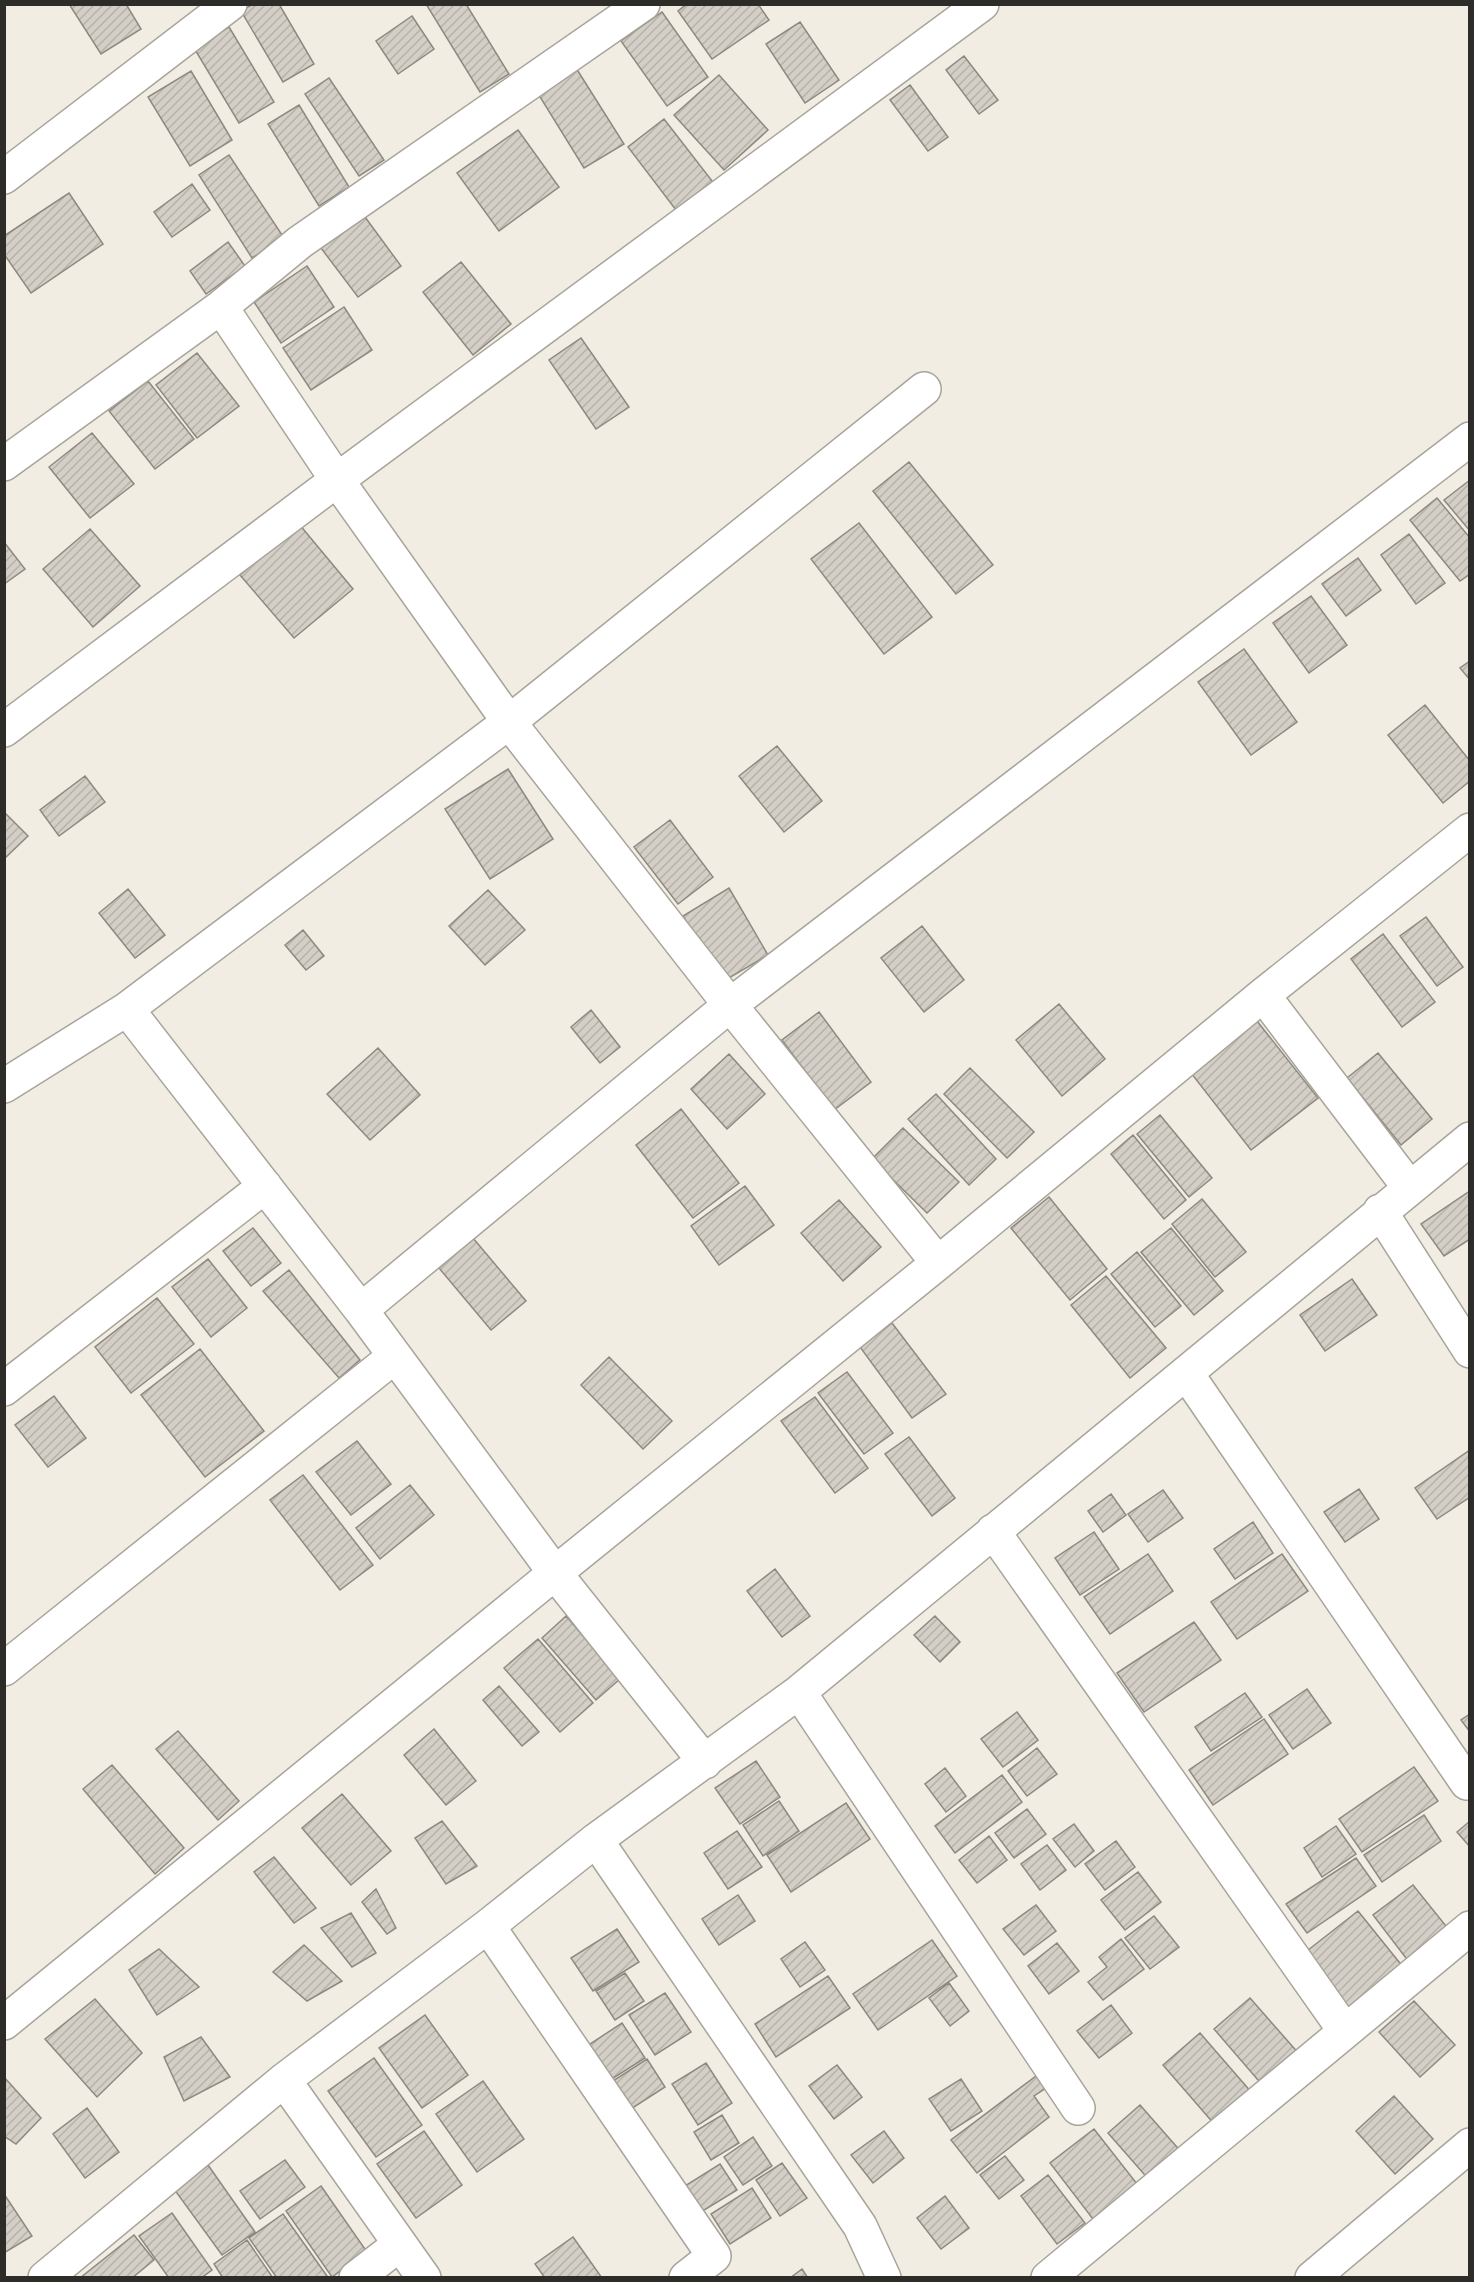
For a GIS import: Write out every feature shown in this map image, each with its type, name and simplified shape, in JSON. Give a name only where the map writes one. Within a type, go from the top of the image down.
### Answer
[{"type":"street","points":[[4,177],[230,4]]},
{"type":"street","points":[[4,464],[221,307],[300,242],[643,4]]},
{"type":"street","points":[[4,730],[337,480],[982,4]]},
{"type":"street","points":[[221,307],[337,480],[509,722],[730,1005],[938,1263]]},
{"type":"street","points":[[4,1086],[127,1009],[509,722],[924,389]]},
{"type":"street","points":[[361,1310],[730,1005],[1470,439]]},
{"type":"street","points":[[4,2023],[938,1263],[1263,995],[1470,830]]},
{"type":"street","points":[[1263,995],[1409,1187]]},
{"type":"street","points":[[127,1009],[361,1310],[555,1573],[705,1762]]},
{"type":"street","points":[[45,2277],[284,2080],[488,1926],[596,1840],[799,1692],[1470,1139]]},
{"type":"street","points":[[4,1389],[265,1186]]},
{"type":"street","points":[[1380,1211],[1470,1351]]},
{"type":"street","points":[[4,1670],[395,1356]]},
{"type":"street","points":[[1186,1374],[1467,1783]]},
{"type":"street","points":[[993,1531],[1345,2031]]},
{"type":"street","points":[[799,1692],[1078,2108]]},
{"type":"street","points":[[596,1840],[860,2226],[884,2277]]},
{"type":"street","points":[[488,1926],[714,2256],[686,2277]]},
{"type":"street","points":[[1048,2277],[1470,1928]]},
{"type":"street","points":[[284,2080],[424,2277]]},
{"type":"street","points":[[1312,2277],[1470,2145]]},
{"type":"street","points":[[356,2277],[400,2244]]},
{"type":"building","points":[[69,4],[126,4],[141,29],[101,54]]},
{"type":"building","points":[[253,4],[279,4],[314,64],[283,82],[241,11]]},
{"type":"building","points":[[426,4],[466,4],[509,74],[480,92]]},
{"type":"building","points":[[687,4],[758,4],[769,20],[712,59],[678,11]]},
{"type":"building","points":[[662,12],[708,77],[667,106],[621,41]]},
{"type":"building","points":[[412,16],[434,49],[398,74],[376,41]]},
{"type":"building","points":[[800,22],[839,80],[805,103],[766,44]]},
{"type":"building","points":[[229,27],[274,102],[239,123],[194,48]]},
{"type":"building","points":[[964,56],[998,100],[979,114],[946,70]]},
{"type":"building","points":[[576,68],[624,144],[584,168],[537,92]]},
{"type":"building","points":[[191,71],[232,140],[190,166],[148,97]]},
{"type":"building","points":[[719,75],[768,130],[724,170],[674,115]]},
{"type":"building","points":[[329,78],[384,160],[359,176],[305,94]]},
{"type":"building","points":[[910,85],[948,137],[928,151],[890,100]]},
{"type":"building","points":[[299,105],[349,187],[319,206],[268,124]]},
{"type":"building","points":[[664,119],[716,186],[679,214],[628,147]]},
{"type":"building","points":[[518,130],[559,187],[499,231],[457,173]]},
{"type":"building","points":[[229,155],[284,238],[252,258],[199,175]]},
{"type":"building","points":[[192,184],[210,210],[172,237],[154,212]]},
{"type":"building","points":[[69,193],[103,244],[31,293],[4,254],[4,236]]},
{"type":"building","points":[[365,217],[401,266],[358,297],[321,248]]},
{"type":"building","points":[[228,242],[245,266],[206,294],[190,271]]},
{"type":"building","points":[[461,262],[511,324],[473,355],[423,292]]},
{"type":"building","points":[[307,266],[334,307],[281,343],[254,302]]},
{"type":"building","points":[[344,307],[372,350],[311,390],[283,348]]},
{"type":"building","points":[[581,338],[629,407],[596,429],[549,360]]},
{"type":"building","points":[[197,353],[239,406],[197,438],[156,385]]},
{"type":"building","points":[[148,381],[194,439],[155,469],[109,411]]},
{"type":"building","points":[[92,433],[134,484],[90,518],[49,467]]},
{"type":"building","points":[[909,462],[993,565],[956,594],[873,491]]},
{"type":"building","points":[[1470,480],[1470,531],[1444,500]]},
{"type":"building","points":[[1437,498],[1470,538],[1470,574],[1460,581],[1410,520]]},
{"type":"building","points":[[859,523],[932,617],[884,654],[811,559]]},
{"type":"building","points":[[299,524],[353,589],[294,638],[240,575]]},
{"type":"building","points":[[90,529],[140,586],[93,627],[43,569]]},
{"type":"building","points":[[1409,534],[1445,583],[1416,604],[1381,555]]},
{"type":"building","points":[[4,542],[25,569],[4,584]]},
{"type":"building","points":[[1358,558],[1381,590],[1346,616],[1322,584]]},
{"type":"building","points":[[1311,596],[1347,645],[1309,673],[1273,623]]},
{"type":"building","points":[[1244,649],[1297,722],[1251,755],[1198,682]]},
{"type":"building","points":[[1470,661],[1470,680],[1460,668]]},
{"type":"building","points":[[1425,705],[1470,761],[1470,781],[1443,803],[1388,735]]},
{"type":"building","points":[[777,746],[822,801],[784,832],[739,776]]},
{"type":"building","points":[[508,769],[553,839],[490,879],[445,809]]},
{"type":"building","points":[[85,776],[105,802],[59,836],[40,810]]},
{"type":"building","points":[[4,812],[28,836],[6,857],[4,856]]},
{"type":"building","points":[[670,820],[713,877],[678,904],[634,847]]},
{"type":"building","points":[[729,888],[768,955],[722,982],[683,916]]},
{"type":"building","points":[[128,889],[165,935],[135,958],[99,913]]},
{"type":"building","points":[[488,890],[525,930],[485,965],[449,926]]},
{"type":"building","points":[[1426,917],[1463,967],[1437,986],[1400,936]]},
{"type":"building","points":[[922,926],[964,980],[924,1012],[881,958]]},
{"type":"building","points":[[303,930],[324,956],[306,970],[285,945]]},
{"type":"building","points":[[1383,934],[1435,1002],[1402,1027],[1351,959]]},
{"type":"building","points":[[1059,1004],[1105,1059],[1062,1096],[1016,1040]]},
{"type":"building","points":[[591,1010],[620,1047],[600,1063],[571,1027]]},
{"type":"building","points":[[819,1012],[871,1082],[834,1110],[782,1040]]},
{"type":"building","points":[[1257,1021],[1318,1098],[1251,1150],[1191,1073]]},
{"type":"building","points":[[378,1048],[420,1095],[370,1140],[327,1094]]},
{"type":"building","points":[[1378,1053],[1432,1119],[1401,1145],[1347,1078]]},
{"type":"building","points":[[729,1054],[765,1094],[727,1129],[691,1089]]},
{"type":"building","points":[[970,1068],[1034,1132],[1007,1158],[944,1094]]},
{"type":"building","points":[[936,1094],[996,1159],[969,1185],[908,1119]]},
{"type":"building","points":[[681,1109],[739,1183],[693,1218],[636,1145]]},
{"type":"building","points":[[1160,1115],[1212,1178],[1189,1197],[1137,1134]]},
{"type":"building","points":[[903,1128],[959,1182],[927,1213],[872,1159]]},
{"type":"building","points":[[1133,1135],[1186,1200],[1164,1219],[1111,1154]]},
{"type":"building","points":[[745,1186],[774,1225],[719,1265],[691,1226]]},
{"type":"building","points":[[1470,1191],[1470,1239],[1444,1256],[1421,1224]]},
{"type":"building","points":[[1049,1197],[1107,1269],[1070,1300],[1011,1228]]},
{"type":"building","points":[[1202,1199],[1246,1252],[1215,1277],[1172,1224]]},
{"type":"building","points":[[839,1200],[881,1247],[843,1281],[801,1233]]},
{"type":"building","points":[[253,1228],[281,1263],[251,1286],[223,1251]]},
{"type":"building","points":[[1171,1228],[1223,1291],[1194,1315],[1141,1252]]},
{"type":"building","points":[[473,1238],[526,1301],[491,1330],[439,1268]]},
{"type":"building","points":[[1137,1252],[1181,1306],[1155,1327],[1111,1274]]},
{"type":"building","points":[[208,1259],[247,1308],[211,1337],[172,1287]]},
{"type":"building","points":[[289,1270],[360,1360],[339,1378],[263,1291]]},
{"type":"building","points":[[1106,1276],[1166,1348],[1130,1378],[1071,1305]]},
{"type":"building","points":[[1352,1279],[1377,1315],[1325,1351],[1300,1315]]},
{"type":"building","points":[[157,1298],[194,1344],[131,1393],[95,1347]]},
{"type":"building","points":[[892,1323],[946,1394],[912,1418],[860,1347]]},
{"type":"building","points":[[200,1349],[264,1431],[205,1477],[141,1395]]},
{"type":"building","points":[[609,1357],[672,1421],[643,1449],[581,1385]]},
{"type":"building","points":[[847,1372],[893,1433],[864,1454],[818,1393]]},
{"type":"building","points":[[54,1396],[86,1438],[48,1467],[15,1425]]},
{"type":"building","points":[[815,1397],[868,1468],[835,1493],[781,1421]]},
{"type":"building","points":[[909,1437],[955,1498],[932,1516],[885,1454]]},
{"type":"building","points":[[357,1441],[391,1484],[351,1515],[316,1472]]},
{"type":"building","points":[[1470,1450],[1470,1497],[1437,1519],[1415,1488]]},
{"type":"building","points":[[303,1475],[373,1565],[340,1590],[270,1500]]},
{"type":"building","points":[[410,1485],[434,1515],[380,1559],[356,1528]]},
{"type":"building","points":[[1359,1489],[1379,1519],[1345,1542],[1324,1512]]},
{"type":"building","points":[[1163,1490],[1183,1518],[1148,1542],[1128,1514]]},
{"type":"building","points":[[1111,1494],[1126,1515],[1103,1532],[1088,1511]]},
{"type":"building","points":[[1253,1522],[1273,1553],[1235,1579],[1214,1549]]},
{"type":"building","points":[[1094,1532],[1119,1569],[1080,1595],[1055,1558]]},
{"type":"building","points":[[1148,1554],[1173,1591],[1110,1634],[1084,1597]]},
{"type":"building","points":[[1282,1554],[1308,1591],[1237,1639],[1211,1602]]},
{"type":"building","points":[[775,1569],[810,1616],[782,1637],[747,1591]]},
{"type":"building","points":[[566,1616],[620,1679],[596,1700],[542,1638]]},
{"type":"building","points":[[935,1616],[960,1642],[940,1662],[914,1635]]},
{"type":"building","points":[[1194,1622],[1221,1660],[1144,1712],[1117,1673]]},
{"type":"building","points":[[538,1639],[593,1703],[560,1732],[504,1668]]},
{"type":"building","points":[[499,1686],[539,1732],[522,1746],[483,1700]]},
{"type":"building","points":[[1307,1689],[1331,1723],[1293,1749],[1269,1715]]},
{"type":"building","points":[[1245,1693],[1262,1717],[1211,1751],[1195,1727]]},
{"type":"building","points":[[1017,1712],[1038,1740],[1003,1767],[981,1739]]},
{"type":"building","points":[[1470,1714],[1470,1732],[1461,1720]]},
{"type":"building","points":[[1264,1719],[1288,1754],[1213,1805],[1189,1770]]},
{"type":"building","points":[[434,1729],[476,1781],[446,1805],[404,1755]]},
{"type":"building","points":[[178,1731],[239,1801],[218,1820],[156,1749]]},
{"type":"building","points":[[1037,1748],[1057,1774],[1027,1796],[1008,1771]]},
{"type":"building","points":[[756,1761],[780,1797],[740,1824],[715,1788]]},
{"type":"building","points":[[112,1765],[184,1848],[155,1874],[83,1789]]},
{"type":"building","points":[[1414,1767],[1438,1801],[1362,1852],[1339,1819]]},
{"type":"building","points":[[945,1768],[966,1796],[946,1812],[925,1784]]},
{"type":"building","points":[[1002,1775],[1022,1802],[955,1853],[935,1826]]},
{"type":"building","points":[[342,1794],[391,1851],[351,1885],[302,1828]]},
{"type":"building","points":[[779,1801],[799,1831],[763,1856],[743,1825]]},
{"type":"building","points":[[846,1803],[870,1839],[791,1892],[767,1855]]},
{"type":"building","points":[[1027,1809],[1046,1834],[1014,1858],[995,1833]]},
{"type":"building","points":[[1424,1815],[1441,1841],[1382,1882],[1364,1855]]},
{"type":"building","points":[[442,1821],[477,1866],[446,1884],[415,1838]]},
{"type":"building","points":[[1470,1821],[1470,1847],[1457,1832]]},
{"type":"building","points":[[1074,1824],[1094,1851],[1075,1867],[1053,1839]]},
{"type":"building","points":[[1336,1826],[1356,1854],[1322,1877],[1304,1848]]},
{"type":"building","points":[[737,1831],[762,1867],[728,1889],[704,1853]]},
{"type":"building","points":[[989,1836],[1007,1860],[977,1883],[959,1860]]},
{"type":"building","points":[[1116,1841],[1135,1867],[1105,1890],[1085,1864]]},
{"type":"building","points":[[1047,1845],[1066,1870],[1040,1890],[1021,1864]]},
{"type":"building","points":[[274,1857],[316,1908],[294,1923],[254,1872]]},
{"type":"building","points":[[1356,1858],[1376,1886],[1307,1933],[1286,1904]]},
{"type":"building","points":[[1138,1872],[1161,1902],[1125,1930],[1101,1900]]},
{"type":"building","points":[[1413,1885],[1450,1931],[1409,1962],[1373,1915]]},
{"type":"building","points":[[376,1889],[396,1928],[387,1934],[362,1902]]},
{"type":"building","points":[[738,1895],[755,1921],[719,1945],[702,1919]]},
{"type":"building","points":[[1036,1905],[1056,1931],[1024,1955],[1003,1929]]},
{"type":"building","points":[[1358,1911],[1403,1967],[1349,2011],[1303,1954]]},
{"type":"building","points":[[351,1913],[376,1953],[352,1967],[321,1928]]},
{"type":"building","points":[[1154,1916],[1179,1947],[1150,1969],[1125,1938]]},
{"type":"building","points":[[617,1929],[639,1962],[593,1991],[571,1958]]},
{"type":"building","points":[[1121,1939],[1144,1969],[1103,2000],[1088,1982],[1107,1967],[1099,1957]]},
{"type":"building","points":[[932,1940],[957,1976],[878,2030],[853,1994]]},
{"type":"building","points":[[805,1942],[825,1970],[800,1987],[781,1959]]},
{"type":"building","points":[[1057,1943],[1079,1971],[1049,1994],[1028,1966]]},
{"type":"building","points":[[304,1945],[342,1981],[307,2001],[273,1972]]},
{"type":"building","points":[[159,1949],[199,1987],[157,2015],[129,1970]]},
{"type":"building","points":[[625,1973],[644,2001],[615,2020],[596,1991]]},
{"type":"building","points":[[828,1976],[850,2008],[776,2057],[755,2024]]},
{"type":"building","points":[[949,1983],[969,2011],[950,2026],[929,1998]]},
{"type":"building","points":[[665,1993],[691,2032],[655,2055],[629,2015]]},
{"type":"building","points":[[1250,1998],[1300,2055],[1264,2087],[1214,2029]]},
{"type":"building","points":[[95,1999],[142,2053],[97,2097],[45,2039]]},
{"type":"building","points":[[1414,2001],[1455,2045],[1420,2077],[1379,2032]]},
{"type":"building","points":[[1111,2005],[1132,2033],[1099,2058],[1077,2031]]},
{"type":"building","points":[[425,2015],[468,2075],[422,2108],[379,2048]]},
{"type":"building","points":[[622,2023],[645,2058],[607,2082],[584,2048]]},
{"type":"building","points":[[1200,2033],[1252,2093],[1215,2125],[1163,2065]]},
{"type":"building","points":[[201,2037],[230,2077],[184,2101],[164,2057]]},
{"type":"building","points":[[374,2058],[422,2125],[376,2157],[328,2091]]},
{"type":"building","points":[[647,2059],[665,2087],[620,2116],[602,2088]]},
{"type":"building","points":[[706,2063],[732,2103],[698,2125],[672,2084]]},
{"type":"building","points":[[837,2065],[862,2097],[834,2119],[809,2086]]},
{"type":"building","points":[[1036,2076],[1046,2088],[1034,2096],[1049,2117],[977,2173],[951,2140]]},
{"type":"building","points":[[4,2077],[41,2118],[16,2144],[4,2136]]},
{"type":"building","points":[[961,2079],[982,2111],[951,2131],[929,2099]]},
{"type":"building","points":[[483,2081],[524,2139],[477,2172],[436,2114]]},
{"type":"building","points":[[1394,2096],[1433,2139],[1395,2174],[1356,2131]]},
{"type":"building","points":[[1140,2105],[1183,2154],[1151,2182],[1108,2133]]},
{"type":"building","points":[[87,2108],[119,2152],[85,2178],[53,2134]]},
{"type":"building","points":[[722,2115],[739,2143],[711,2160],[694,2132]]},
{"type":"building","points":[[1094,2129],[1141,2189],[1096,2223],[1050,2163]]},
{"type":"building","points":[[424,2131],[462,2185],[416,2218],[377,2164]]},
{"type":"building","points":[[884,2131],[904,2158],[873,2183],[851,2155]]},
{"type":"building","points":[[753,2137],[772,2166],[743,2185],[724,2157]]},
{"type":"building","points":[[1005,2156],[1024,2180],[999,2199],[980,2175]]},
{"type":"building","points":[[285,2160],[305,2187],[260,2219],[240,2191]]},
{"type":"building","points":[[782,2163],[807,2198],[780,2216],[756,2180]]},
{"type":"building","points":[[720,2164],[737,2190],[701,2212],[685,2186]]},
{"type":"building","points":[[208,2165],[255,2232],[222,2255],[174,2189]]},
{"type":"building","points":[[1048,2175],[1085,2223],[1057,2244],[1021,2196]]},
{"type":"building","points":[[321,2186],[367,2252],[332,2277],[286,2211]]},
{"type":"building","points":[[752,2188],[771,2218],[730,2244],[711,2214]]},
{"type":"building","points":[[4,2194],[32,2236],[4,2253]]},
{"type":"building","points":[[945,2196],[969,2228],[941,2249],[917,2218]]},
{"type":"building","points":[[172,2213],[212,2270],[201,2278],[169,2278],[139,2236]]},
{"type":"building","points":[[283,2214],[327,2276],[325,2278],[277,2278],[249,2238]]},
{"type":"building","points":[[134,2235],[154,2260],[132,2278],[80,2278]]},
{"type":"building","points":[[573,2237],[602,2278],[545,2278],[535,2264]]},
{"type":"building","points":[[247,2240],[273,2278],[223,2278],[214,2264]]},
{"type":"building","points":[[802,2269],[808,2278],[790,2278]]}]
